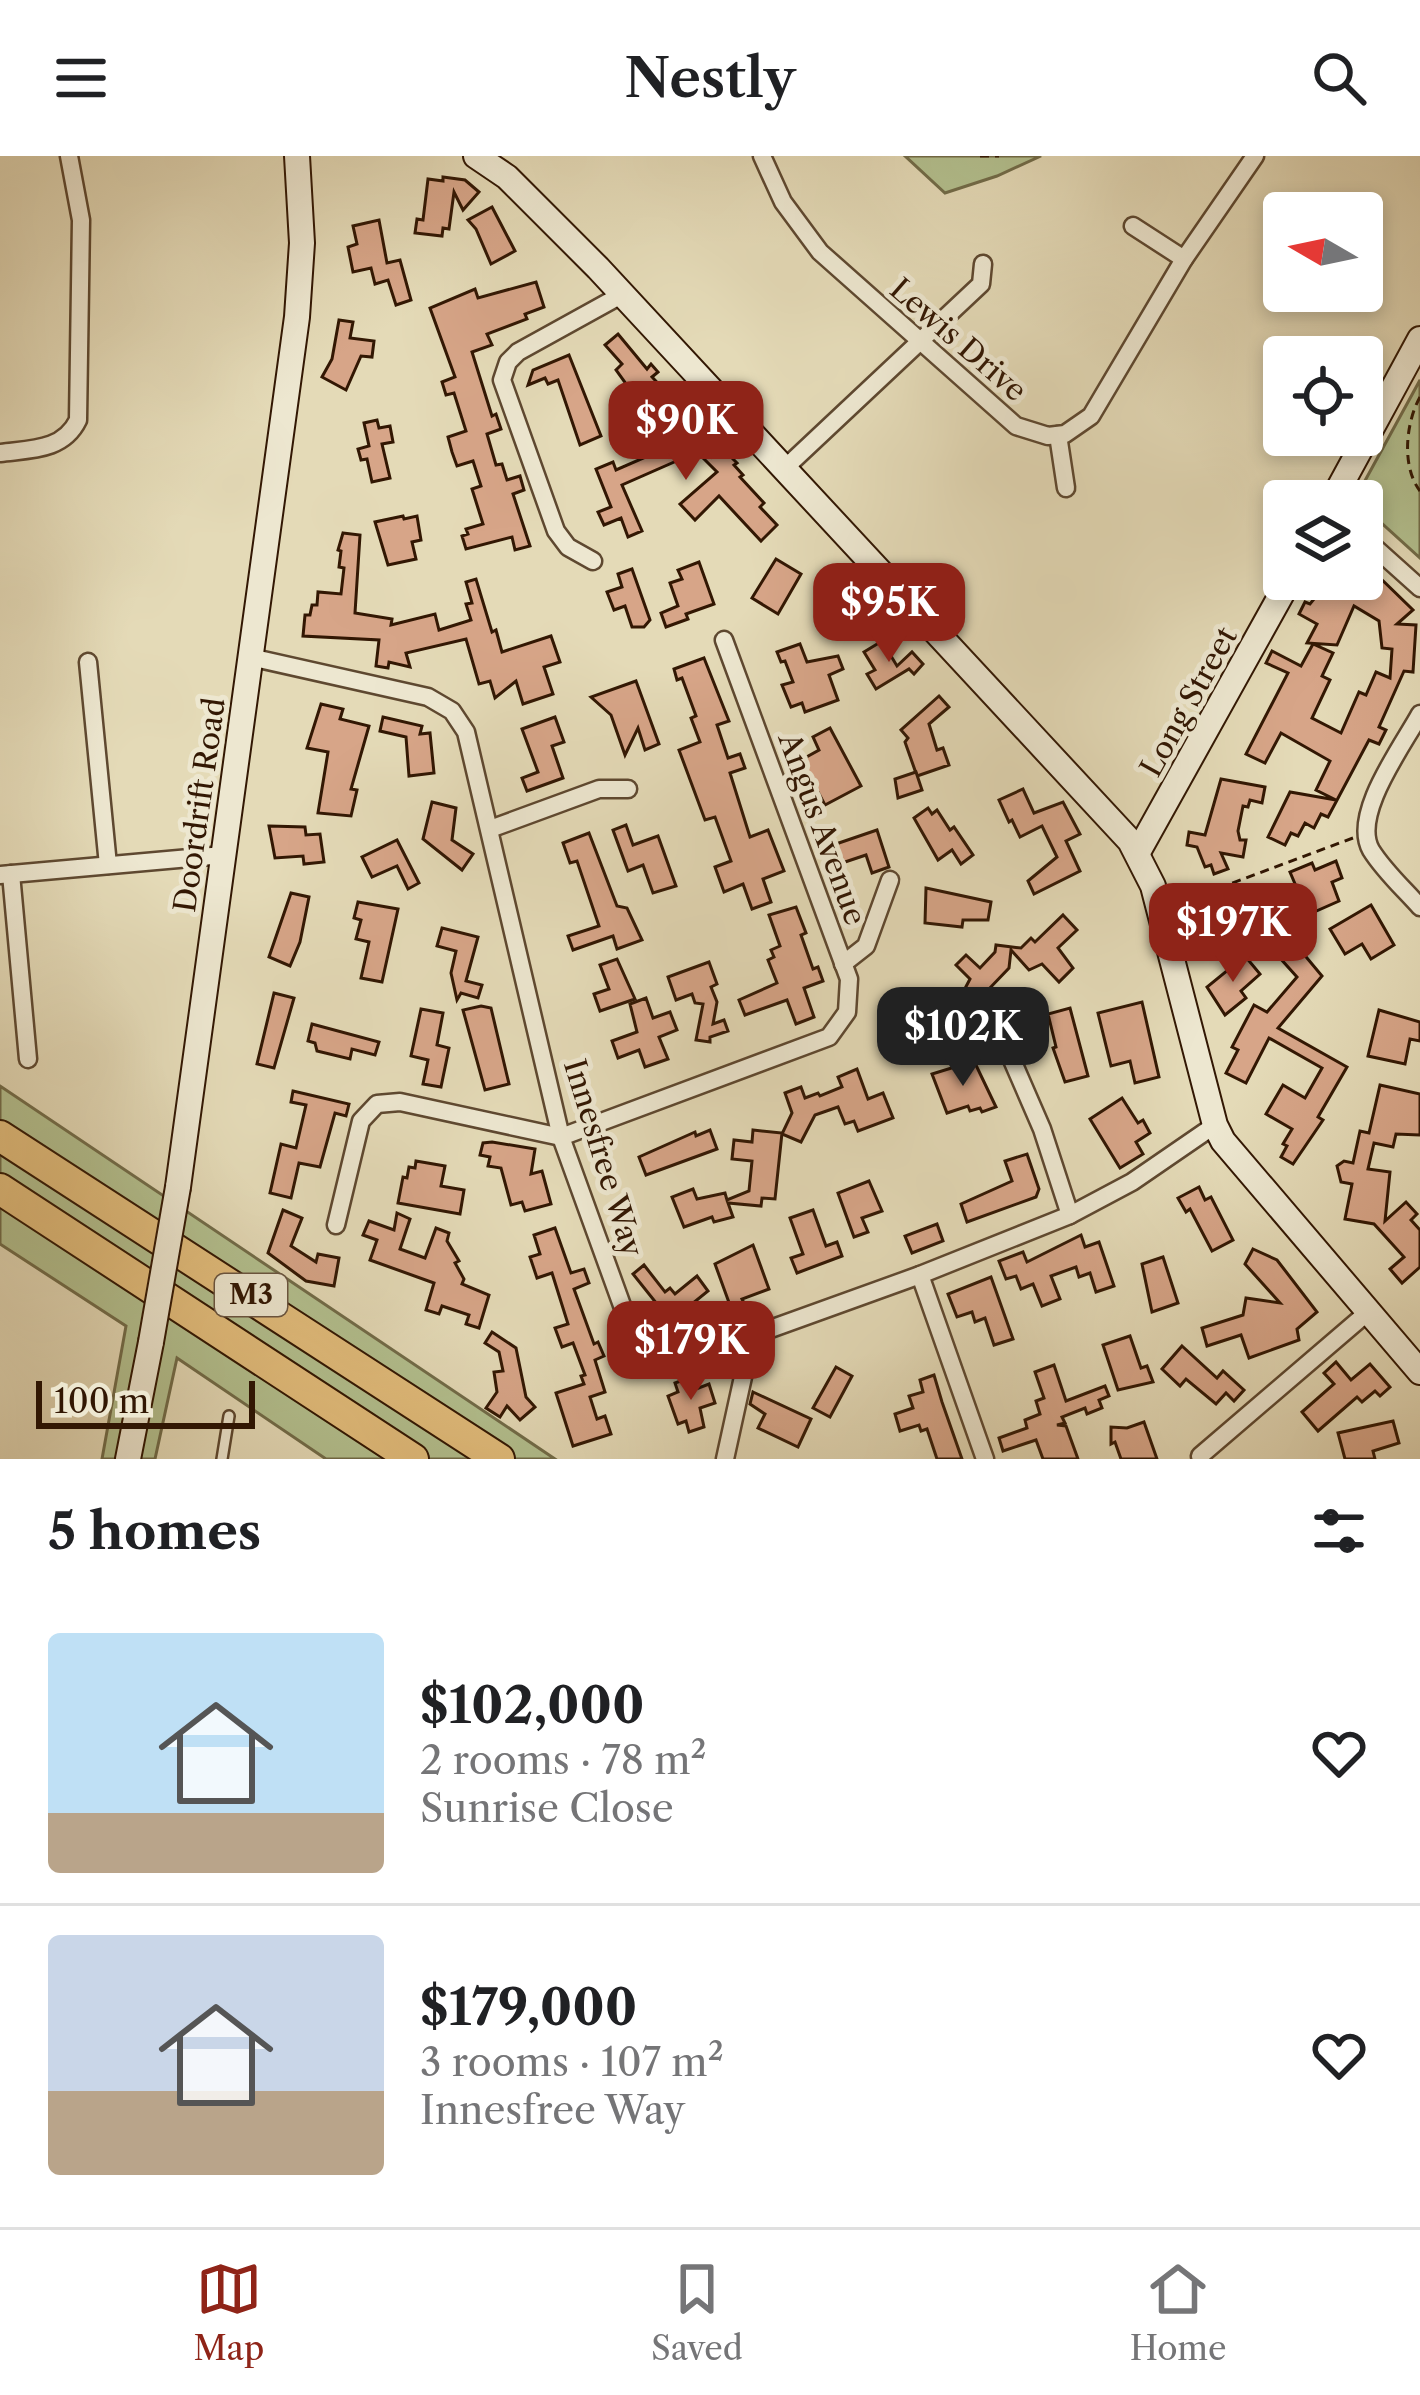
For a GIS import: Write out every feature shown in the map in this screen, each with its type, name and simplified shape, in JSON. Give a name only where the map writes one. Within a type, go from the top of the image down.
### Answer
[{"type":"highway","name":"M3","points":[[0,1136],[499,1459]]},
{"type":"highway","name":"M3","points":[[0,1189],[413,1459]]},
{"type":"street","points":[[0,453],[57,444],[78,420],[81,220],[69,156]]},
{"type":"street","points":[[476,156],[507,177],[623,294],[1138,852],[1160,911],[1223,1141],[1420,1372]]},
{"type":"street","name":"Lewis Drive","points":[[762,156],[783,202],[820,252],[1016,426],[1058,435]]},
{"type":"street","points":[[1066,488],[1058,435],[1091,416],[1184,259],[1255,156]]},
{"type":"street","name":"Doordrift Road","points":[[128,1459],[178,1187],[297,317],[303,158]]},
{"type":"street","points":[[1133,226],[1184,259]]},
{"type":"street","points":[[784,469],[982,284],[983,264]]},
{"type":"street","points":[[593,561],[568,547],[556,531],[502,380],[518,352],[623,294]]},
{"type":"street","points":[[1343,480],[1420,339]]},
{"type":"street","points":[[1383,555],[1420,588]]},
{"type":"street","name":"Long Street","points":[[1138,852],[1278,600]]},
{"type":"street","name":"Angus Avenue","points":[[562,1137],[830,1037],[847,1012],[850,996],[843,964],[724,640]]},
{"type":"street","name":"Innesfree Way","points":[[250,657],[413,693],[442,703],[460,720],[562,1137],[636,1344],[653,1361],[673,1364],[1070,1215],[1132,1182],[1215,1125]]},
{"type":"street","points":[[88,662],[108,866]]},
{"type":"street","points":[[1420,714],[1370,806],[1366,834],[1375,855],[1420,907]]},
{"type":"street","points":[[490,829],[599,789],[628,789]]},
{"type":"street","points":[[28,1059],[5,875],[224,855]]},
{"type":"street","points":[[843,964],[866,946],[890,880]]},
{"type":"street","points":[[1006,1046],[1042,1129],[1070,1215]]},
{"type":"street","points":[[336,1225],[361,1120],[377,1104],[400,1102],[562,1137]]},
{"type":"street","points":[[920,1275],[985,1459]]},
{"type":"street","points":[[1200,1456],[1368,1312]]},
{"type":"street","points":[[725,1459],[752,1336]]},
{"type":"lane","points":[[222,1459],[229,1416]]},
{"type":"path","points":[[980,156],[999,156]]},
{"type":"path","points":[[1420,397],[1407,420],[1412,481],[1420,491]]},
{"type":"path","points":[[1160,911],[1366,834]]},
{"type":"green space","points":[[905,156],[1041,156],[945,193]]},
{"type":"green space","points":[[1420,380],[1420,558],[1383,524],[1383,480],[1365,480],[1378,456],[1383,456],[1383,448]]},
{"type":"green space","points":[[0,1086],[555,1459],[326,1459],[177,1358],[155,1459],[102,1459],[126,1326],[0,1244]]},
{"type":"building","points":[[443,177],[465,180],[479,192],[463,210],[454,192],[449,229],[443,228],[442,236],[415,233],[417,219],[423,220],[428,179],[443,181]]},
{"type":"building","points":[[492,207],[515,251],[491,264],[468,220]]},
{"type":"building","points":[[379,220],[387,263],[400,260],[411,300],[396,305],[388,280],[375,284],[371,268],[353,272],[348,247],[357,244],[353,226]]},
{"type":"building","points":[[536,282],[544,307],[487,334],[492,345],[472,352],[492,416],[496,414],[501,429],[487,434],[496,465],[502,464],[507,480],[520,476],[524,490],[513,494],[530,546],[515,550],[512,537],[466,549],[462,536],[468,534],[466,529],[483,524],[472,489],[481,486],[473,461],[457,466],[452,452],[448,437],[466,431],[454,393],[446,395],[442,382],[455,377],[430,308],[475,289],[478,298]]},
{"type":"building","points":[[339,320],[353,322],[350,338],[374,341],[372,357],[361,356],[346,390],[322,377],[332,359]]},
{"type":"building","points":[[618,334],[647,369],[651,364],[658,372],[652,377],[669,395],[659,404],[643,387],[634,395],[616,370],[622,364],[605,345]]},
{"type":"building","points":[[569,355],[601,436],[580,445],[558,380],[548,384],[545,378],[528,385],[533,370]]},
{"type":"building","points":[[687,416],[712,457],[721,449],[726,452],[737,463],[740,477],[764,503],[760,507],[777,525],[761,541],[719,496],[695,520],[680,504],[717,472],[697,452],[622,485],[642,531],[628,537],[621,518],[604,525],[598,512],[611,507],[596,469],[613,462],[616,470],[655,453],[653,448],[673,439],[666,425]]},
{"type":"building","points":[[377,420],[379,428],[390,426],[393,442],[382,444],[390,478],[372,482],[367,459],[361,460],[358,449],[369,446],[364,423]]},
{"type":"building","points":[[417,516],[421,540],[412,542],[416,559],[388,565],[375,522]]},
{"type":"building","points":[[343,533],[360,535],[355,613],[392,619],[391,625],[435,614],[439,630],[471,620],[466,582],[476,579],[502,652],[551,636],[560,662],[544,667],[553,694],[523,704],[516,681],[495,698],[490,681],[479,684],[466,639],[406,653],[410,667],[389,662],[388,668],[376,666],[379,640],[303,636],[305,615],[317,605],[318,592],[341,594],[344,568],[339,567],[338,550]]},
{"type":"building","points":[[776,559],[801,574],[778,614],[752,598]]},
{"type":"building","points":[[699,562],[714,604],[666,627],[661,613],[678,606],[670,583],[682,579],[678,570]]},
{"type":"building","points":[[632,569],[650,620],[644,627],[632,627],[625,606],[614,610],[607,592],[622,587],[618,574]]},
{"type":"building","points":[[1383,581],[1413,610],[1397,624],[1416,625],[1413,672],[1404,671],[1379,727],[1386,730],[1379,744],[1369,740],[1328,817],[1321,814],[1314,828],[1305,823],[1298,836],[1291,833],[1285,845],[1268,837],[1290,792],[1336,800],[1316,790],[1330,761],[1281,733],[1265,763],[1246,754],[1288,673],[1266,663],[1272,651],[1301,666],[1313,644],[1333,653],[1322,676],[1330,680],[1312,718],[1341,733],[1359,692],[1366,695],[1376,672],[1390,678],[1392,649],[1382,648],[1379,621],[1354,606],[1337,645],[1307,643],[1317,624],[1299,614],[1305,602],[1313,600],[1383,600]]},
{"type":"building","points":[[882,641],[897,666],[912,652],[923,664],[914,674],[909,669],[876,689],[867,674],[875,670],[864,652]]},
{"type":"building","points":[[800,644],[807,662],[838,656],[843,669],[829,675],[838,700],[805,712],[802,703],[791,707],[782,685],[793,682],[777,652]]},
{"type":"building","points":[[704,658],[729,721],[717,725],[728,758],[740,754],[745,768],[730,773],[750,837],[768,830],[784,871],[763,879],[771,902],[752,909],[743,884],[724,892],[715,867],[731,861],[715,817],[705,820],[679,750],[700,742],[691,718],[696,716],[674,669]]},
{"type":"building","points":[[636,681],[659,744],[645,750],[638,728],[625,755],[611,715],[591,697]]},
{"type":"building","points":[[939,696],[949,707],[929,724],[937,750],[943,748],[949,765],[917,776],[905,742],[908,738],[901,730]]},
{"type":"building","points":[[321,704],[343,709],[340,719],[369,726],[351,789],[357,790],[351,816],[318,813],[328,752],[307,748]]},
{"type":"building","points":[[383,717],[422,726],[420,734],[430,733],[434,773],[409,776],[406,737],[380,731]]},
{"type":"building","points":[[555,717],[564,742],[552,746],[563,778],[527,791],[522,778],[538,772],[522,729]]},
{"type":"building","points":[[830,728],[861,786],[825,805],[801,760],[819,750],[813,737]]},
{"type":"building","points":[[916,772],[922,790],[898,798],[895,779]]},
{"type":"building","points":[[1221,779],[1265,787],[1262,803],[1250,800],[1248,807],[1243,806],[1238,831],[1240,840],[1246,840],[1243,857],[1221,853],[1228,869],[1214,874],[1211,865],[1205,867],[1197,847],[1187,845],[1189,832],[1205,835]]},
{"type":"building","points":[[1023,789],[1034,813],[1063,802],[1080,834],[1066,841],[1080,871],[1034,894],[1028,881],[1057,857],[1042,826],[1020,837],[1012,820],[1009,822],[999,800]]},
{"type":"building","points":[[432,802],[456,808],[452,840],[473,854],[462,870],[423,839]]},
{"type":"building","points":[[928,808],[932,814],[937,810],[950,830],[954,827],[973,855],[961,864],[952,850],[938,860],[914,818]]},
{"type":"building","points":[[626,825],[633,845],[658,836],[676,886],[653,893],[643,865],[628,871],[613,830]]},
{"type":"building","points":[[269,826],[305,827],[306,835],[320,834],[324,862],[304,864],[303,856],[275,858]]},
{"type":"building","points":[[877,830],[889,867],[872,873],[866,855],[836,865],[830,846]]},
{"type":"building","points":[[589,833],[617,906],[627,908],[642,940],[617,949],[613,936],[573,950],[568,936],[599,926],[577,861],[570,863],[563,843]]},
{"type":"building","points":[[397,840],[419,883],[408,889],[397,866],[372,877],[362,857]]},
{"type":"building","points":[[1336,861],[1342,878],[1332,882],[1339,901],[1314,912],[1307,896],[1301,898],[1290,872],[1312,863],[1315,870]]},
{"type":"building","points":[[926,888],[991,902],[988,920],[963,920],[962,927],[925,923]]},
{"type":"building","points":[[1228,891],[1240,925],[1223,932],[1230,950],[1209,958],[1192,914],[1212,906],[1209,898]]},
{"type":"building","points":[[291,893],[309,897],[290,966],[269,957]]},
{"type":"building","points":[[358,902],[398,909],[382,982],[361,978],[369,942],[356,939],[361,920],[354,918]]},
{"type":"building","points":[[1371,905],[1394,945],[1371,959],[1362,944],[1345,954],[1330,929]]},
{"type":"building","points":[[796,907],[813,969],[818,967],[823,981],[804,988],[814,1017],[796,1024],[787,1000],[745,1015],[739,1000],[777,983],[768,960],[774,957],[771,950],[780,946],[769,915]]},
{"type":"building","points":[[1063,915],[1077,930],[1058,948],[1073,968],[1059,982],[1042,964],[1029,970],[1011,950],[1009,968],[986,992],[973,1018],[968,1015],[957,1056],[926,1048],[929,1034],[935,1035],[940,1012],[951,1015],[970,979],[956,965],[966,955],[980,968],[996,945],[1021,948],[1031,938],[1035,942]]},
{"type":"building","points":[[442,928],[478,937],[466,981],[482,985],[478,998],[461,993],[457,1000],[451,973],[456,951],[437,946]]},
{"type":"building","points":[[1287,934],[1322,976],[1278,1028],[1347,1067],[1318,1117],[1323,1120],[1293,1164],[1281,1157],[1292,1129],[1266,1114],[1283,1085],[1305,1098],[1322,1068],[1269,1038],[1246,1083],[1226,1073],[1238,1050],[1232,1047],[1254,1005],[1267,1012],[1297,977],[1271,948]]},
{"type":"building","points":[[1245,956],[1260,974],[1241,991],[1246,998],[1225,1015],[1207,987]]},
{"type":"building","points":[[617,959],[635,999],[600,1011],[594,994],[609,989],[600,965]]},
{"type":"building","points":[[709,962],[717,984],[711,987],[717,1002],[713,1024],[724,1020],[728,1031],[710,1037],[710,1042],[696,1040],[703,1004],[695,1003],[692,994],[676,1000],[668,977]]},
{"type":"building","points":[[274,993],[294,998],[274,1068],[257,1064]]},
{"type":"building","points":[[646,998],[653,1018],[670,1012],[677,1030],[659,1037],[668,1059],[645,1067],[639,1050],[618,1058],[612,1041],[637,1032],[630,1004]]},
{"type":"building","points":[[1142,1002],[1159,1077],[1135,1083],[1130,1061],[1111,1066],[1098,1013]]},
{"type":"building","points":[[491,1008],[509,1084],[485,1090],[463,1010]]},
{"type":"building","points":[[1070,1008],[1088,1076],[1065,1082],[1048,1014]]},
{"type":"building","points":[[421,1009],[443,1013],[437,1045],[449,1048],[441,1087],[423,1084],[428,1060],[411,1056]]},
{"type":"building","points":[[1379,1010],[1420,1022],[1420,1041],[1410,1039],[1405,1064],[1368,1056]]},
{"type":"building","points":[[312,1024],[379,1042],[375,1055],[352,1049],[350,1059],[317,1051],[315,1043],[308,1041]]},
{"type":"building","points":[[974,1061],[996,1107],[982,1112],[980,1108],[970,1111],[968,1106],[947,1113],[932,1074]]},
{"type":"building","points":[[857,1069],[868,1099],[883,1093],[893,1118],[858,1131],[854,1121],[845,1124],[838,1107],[815,1115],[801,1142],[782,1134],[792,1113],[785,1093],[801,1087],[805,1098],[820,1096],[842,1087],[838,1077]]},
{"type":"building","points":[[1380,1085],[1420,1094],[1420,1135],[1396,1134],[1393,1147],[1374,1143],[1368,1169],[1390,1172],[1385,1221],[1406,1202],[1417,1214],[1411,1220],[1420,1230],[1420,1267],[1402,1283],[1390,1269],[1404,1257],[1374,1224],[1345,1219],[1352,1184],[1341,1182],[1337,1166],[1344,1161],[1353,1163],[1360,1131],[1369,1133]]},
{"type":"building","points":[[293,1091],[349,1104],[346,1116],[335,1113],[320,1167],[299,1163],[291,1198],[270,1193],[281,1144],[296,1148],[306,1105],[291,1102]]},
{"type":"building","points":[[1122,1098],[1150,1133],[1136,1142],[1143,1154],[1120,1168],[1090,1119]]},
{"type":"building","points":[[710,1130],[717,1149],[646,1175],[639,1157]]},
{"type":"building","points":[[753,1130],[782,1133],[775,1199],[762,1198],[761,1206],[728,1203],[733,1217],[714,1222],[712,1217],[684,1227],[672,1197],[693,1189],[697,1199],[725,1193],[727,1200],[749,1191],[752,1161],[732,1159],[734,1140],[752,1142]]},
{"type":"building","points":[[483,1143],[535,1149],[531,1174],[542,1171],[551,1204],[525,1211],[522,1202],[511,1205],[501,1168],[488,1166],[490,1157],[480,1155]]},
{"type":"building","points":[[1027,1154],[1039,1189],[1036,1197],[967,1222],[961,1204],[1012,1181],[1005,1161]]},
{"type":"building","points":[[416,1161],[445,1166],[441,1186],[464,1190],[460,1214],[398,1203],[403,1177],[407,1178]]},
{"type":"building","points":[[869,1181],[882,1211],[862,1218],[868,1232],[854,1237],[838,1193]]},
{"type":"building","points":[[1199,1187],[1205,1200],[1211,1197],[1233,1240],[1212,1251],[1190,1209],[1186,1212],[1178,1198]]},
{"type":"building","points":[[283,1210],[302,1218],[291,1246],[316,1262],[318,1254],[339,1258],[334,1286],[306,1281],[268,1253]]},
{"type":"building","points":[[813,1210],[826,1246],[837,1242],[842,1256],[797,1273],[791,1258],[803,1254],[790,1218]]},
{"type":"building","points":[[397,1213],[410,1219],[400,1249],[425,1258],[436,1228],[449,1233],[447,1241],[459,1261],[455,1263],[462,1284],[489,1295],[479,1328],[466,1324],[469,1315],[442,1306],[439,1314],[426,1310],[434,1283],[370,1260],[377,1240],[363,1235],[369,1221],[394,1230]]},
{"type":"building","points":[[937,1224],[943,1241],[912,1253],[905,1236]]},
{"type":"building","points":[[555,1228],[571,1273],[584,1269],[589,1283],[574,1289],[594,1344],[598,1342],[604,1356],[595,1360],[605,1392],[590,1397],[597,1419],[605,1416],[611,1434],[573,1446],[556,1393],[584,1384],[581,1376],[585,1375],[573,1343],[562,1347],[555,1328],[568,1324],[552,1273],[537,1278],[530,1257],[540,1254],[534,1235]]},
{"type":"building","points":[[1081,1235],[1085,1247],[1099,1242],[1114,1286],[1096,1292],[1090,1273],[1079,1277],[1076,1267],[1051,1276],[1060,1299],[1042,1306],[1033,1284],[1021,1289],[1016,1276],[1006,1279],[999,1261],[1023,1252],[1027,1262]]},
{"type":"building","points":[[753,1245],[769,1289],[731,1308],[715,1264]]},
{"type":"building","points":[[1253,1249],[1277,1260],[1317,1312],[1297,1329],[1299,1340],[1249,1358],[1241,1335],[1207,1346],[1202,1328],[1243,1315],[1246,1298],[1280,1303],[1245,1264]]},
{"type":"building","points":[[1163,1257],[1178,1303],[1152,1312],[1142,1264]]},
{"type":"building","points":[[644,1265],[665,1292],[670,1288],[675,1294],[697,1276],[708,1291],[682,1312],[688,1327],[664,1335],[660,1322],[669,1319],[633,1274]]},
{"type":"building","points":[[991,1277],[1013,1339],[994,1345],[985,1318],[975,1322],[972,1312],[957,1317],[948,1294]]},
{"type":"building","points":[[492,1332],[516,1348],[526,1397],[535,1407],[520,1420],[507,1406],[500,1417],[486,1408],[497,1392],[494,1372],[503,1371],[499,1352],[485,1343]]},
{"type":"building","points":[[1130,1336],[1141,1368],[1147,1366],[1153,1382],[1118,1390],[1103,1345]]},
{"type":"building","points":[[1182,1346],[1217,1378],[1223,1371],[1244,1390],[1234,1401],[1226,1393],[1216,1404],[1186,1379],[1180,1386],[1162,1369]]},
{"type":"building","points":[[1336,1362],[1351,1380],[1370,1364],[1390,1387],[1362,1402],[1357,1397],[1318,1431],[1302,1412],[1334,1384],[1324,1373]]},
{"type":"building","points":[[1054,1365],[1066,1401],[1105,1386],[1109,1396],[1099,1400],[1102,1408],[1087,1414],[1085,1408],[1062,1417],[1065,1423],[1057,1425],[1066,1426],[1078,1459],[1043,1459],[1036,1440],[1003,1451],[999,1438],[1027,1428],[1025,1420],[1040,1414],[1036,1401],[1044,1398],[1035,1372]]},
{"type":"building","points":[[836,1367],[852,1376],[830,1417],[813,1408]]},
{"type":"building","points":[[934,1375],[962,1459],[937,1459],[927,1429],[921,1431],[919,1425],[900,1431],[895,1414],[913,1408],[909,1396],[923,1392],[920,1380]]},
{"type":"building","points":[[692,1377],[696,1389],[709,1384],[715,1403],[700,1408],[704,1427],[689,1432],[686,1421],[678,1424],[668,1396],[678,1392],[675,1383]]},
{"type":"building","points":[[753,1392],[811,1419],[798,1447],[758,1428],[765,1414],[750,1404]]},
{"type":"building","points":[[1393,1421],[1399,1443],[1373,1451],[1375,1459],[1345,1459],[1338,1433]]},
{"type":"building","points":[[1144,1422],[1157,1459],[1121,1459],[1115,1442],[1111,1444],[1111,1427]]}]
